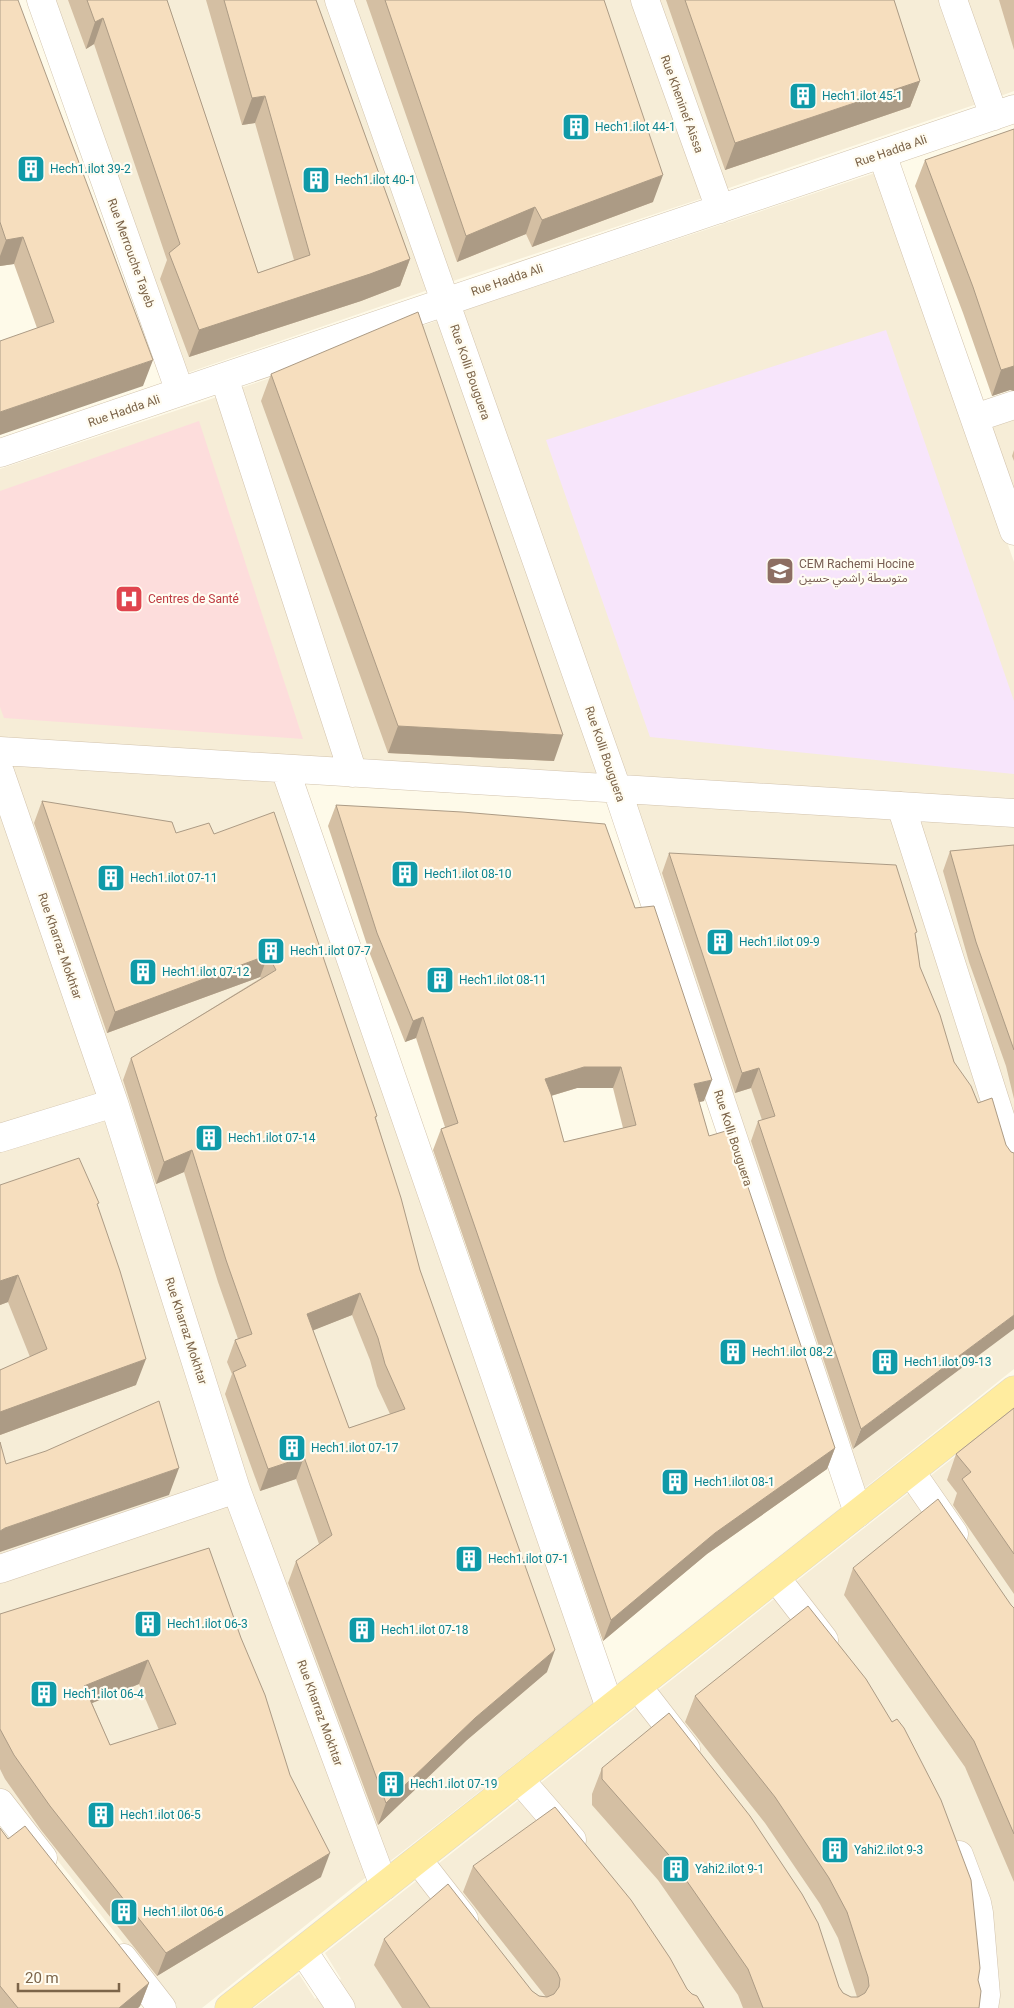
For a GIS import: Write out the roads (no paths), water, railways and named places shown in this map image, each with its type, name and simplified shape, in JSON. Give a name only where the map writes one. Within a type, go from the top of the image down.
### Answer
[{"type":"main road","points":[[228,2008],[638,1688],[1014,1390]]},
{"type":"street","name":"Rue Merrouche Tayeb","points":[[41,0],[180,392]]},
{"type":"street","name":"Rue Kolli Bouguera","points":[[339,0],[617,789],[858,1513]]},
{"type":"street","name":"Rue Kheninef Aissa","points":[[645,0],[720,209]]},
{"type":"street","points":[[952,0],[1004,112]]},
{"type":"street","name":"Rue Hadda Ali","points":[[0,453],[1004,112]]},
{"type":"street","points":[[882,154],[1014,531]]},
{"type":"street","points":[[224,377],[353,773]]},
{"type":"street","points":[[974,418],[1014,405]]},
{"type":"street","points":[[0,751],[1014,813]]},
{"type":"street","points":[[285,768],[610,1708]]},
{"type":"street","name":"Rue Kharraz Mokhtar","points":[[0,772],[114,1102],[236,1489],[384,1886]]},
{"type":"street","points":[[901,806],[1014,1160]]},
{"type":"street","points":[[0,1138],[114,1102]]},
{"type":"street","points":[[910,1472],[970,1556]]},
{"type":"street","points":[[0,1569],[236,1489]]},
{"type":"street","points":[[776,1578],[842,1662]]},
{"type":"street","points":[[638,1688],[705,1772]]},
{"type":"street","points":[[520,1780],[588,1859]]},
{"type":"street","points":[[0,1803],[60,1879]]},
{"type":"street","points":[[949,1829],[978,1903],[986,1995],[984,2008]]},
{"type":"street","points":[[418,1860],[480,1938]]},
{"type":"street","points":[[108,1940],[162,2008]]},
{"type":"street","points":[[303,1951],[341,2008]]},
{"type":"place","name":"Hech1.ilot 45-1","points":[[803,96]]},
{"type":"place","name":"Hech1.ilot 44-1","points":[[576,127]]},
{"type":"place","name":"Hech1.ilot 39-2","points":[[31,169]]},
{"type":"place","name":"Hech1.ilot 40-1","points":[[316,180]]},
{"type":"place","name":"CEM Rachemi Hocine متوسطة راشمي حسين","points":[[780,571]]},
{"type":"place","name":"Centres de Santé","points":[[129,599]]},
{"type":"place","name":"Hech1.ilot 08-10","points":[[405,874]]},
{"type":"place","name":"Hech1.ilot 07-11","points":[[111,878]]},
{"type":"place","name":"Hech1.ilot 09-9","points":[[720,942]]},
{"type":"place","name":"Hech1.ilot 07-7","points":[[271,951]]},
{"type":"place","name":"Hech1.ilot 07-12","points":[[143,972]]},
{"type":"place","name":"Hech1.ilot 08-11","points":[[440,980]]},
{"type":"place","name":"Hech1.ilot 07-14","points":[[209,1138]]},
{"type":"place","name":"Hech1.ilot 08-2","points":[[733,1352]]},
{"type":"place","name":"Hech1.ilot 09-13","points":[[885,1362]]},
{"type":"place","name":"Hech1.ilot 07-17","points":[[292,1448]]},
{"type":"place","name":"Hech1.ilot 08-1","points":[[675,1482]]},
{"type":"place","name":"Hech1.ilot 07-1","points":[[469,1559]]},
{"type":"place","name":"Hech1.ilot 06-3","points":[[148,1624]]},
{"type":"place","name":"Hech1.ilot 07-18","points":[[362,1630]]},
{"type":"place","name":"Hech1.ilot 06-4","points":[[44,1694]]},
{"type":"place","name":"Hech1.ilot 07-19","points":[[391,1784]]},
{"type":"place","name":"Hech1.ilot 06-5","points":[[101,1815]]},
{"type":"place","name":"Yahi2.ilot 9-3","points":[[835,1850]]},
{"type":"place","name":"Yahi2.ilot 9-1","points":[[676,1869]]},
{"type":"place","name":"Hech1.ilot 06-6","points":[[124,1912]]}]
